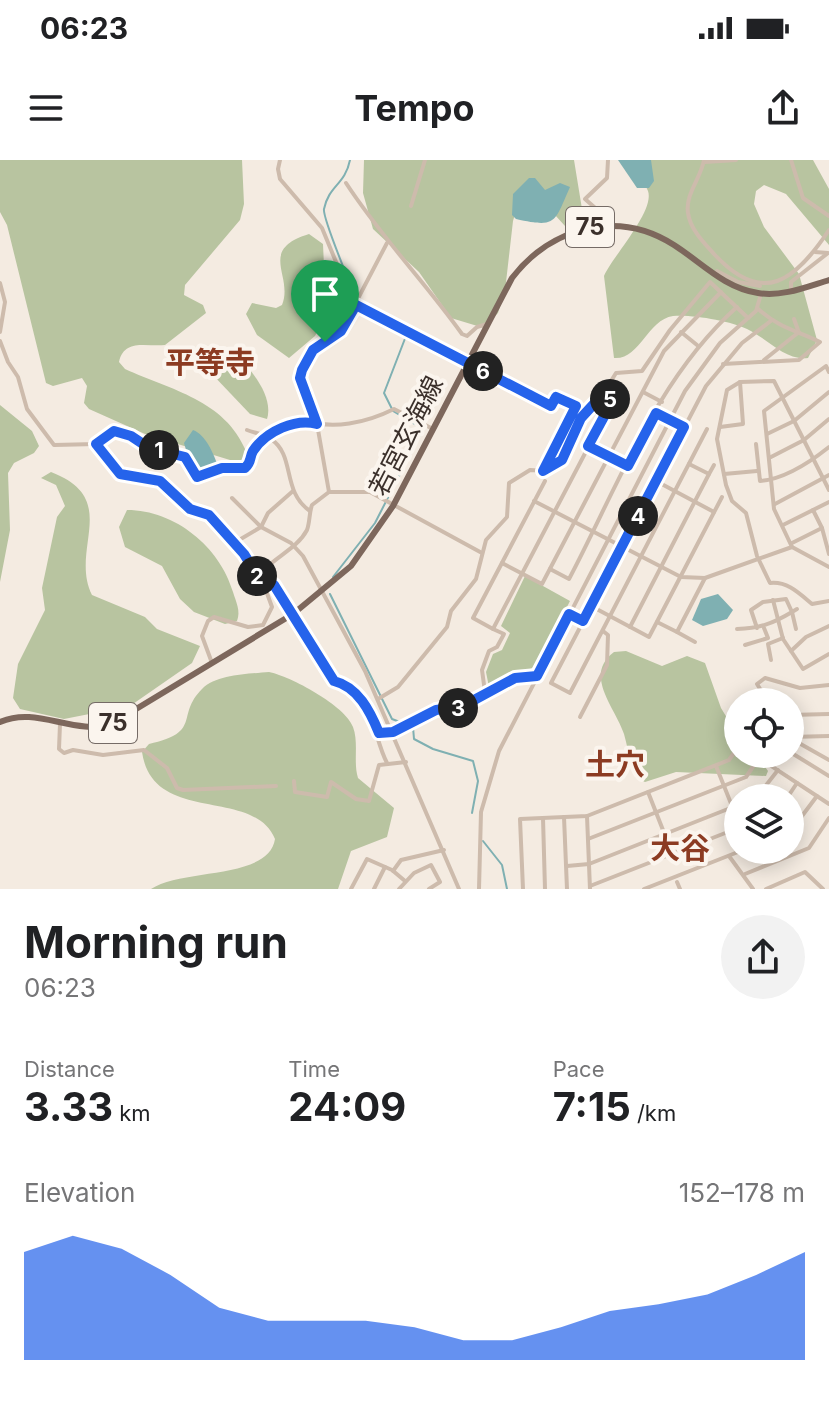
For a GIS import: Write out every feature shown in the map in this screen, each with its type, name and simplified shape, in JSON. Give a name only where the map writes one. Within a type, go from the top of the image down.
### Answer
[{"type":"main road","name":"若宮玄海線","points":[[0,722],[24,716],[85,729],[113,723],[293,614],[323,592],[364,551],[393,506],[512,278],[527,260],[557,238],[583,229],[614,226],[654,234],[734,286],[761,294],[791,291],[829,280]]},
{"type":"street","points":[[280,160],[280,179],[322,228],[342,284],[356,305],[551,406],[556,397],[576,406],[543,471]]},
{"type":"street","points":[[411,206],[425,160]]},
{"type":"street","points":[[583,229],[601,213],[585,199],[607,178],[608,160]]},
{"type":"street","points":[[791,160],[803,198],[829,216]]},
{"type":"street","points":[[732,161],[704,161],[689,200],[689,219],[725,268],[766,286]]},
{"type":"street","points":[[346,183],[387,243],[409,263],[465,336],[487,324]]},
{"type":"street","points":[[715,274],[717,271],[738,282],[766,286],[779,282],[815,252],[829,230]]},
{"type":"street","points":[[300,378],[313,350],[341,331],[387,243]]},
{"type":"street","points":[[791,291],[791,282],[828,253],[815,252]]},
{"type":"street","points":[[378,699],[398,687],[444,633],[451,611],[476,579],[486,540],[507,517],[510,509],[506,490],[509,483],[530,470],[543,471],[562,460],[581,418],[603,394],[616,373],[642,371],[670,330],[710,282],[748,318]]},
{"type":"street","points":[[0,283],[5,302],[0,332]]},
{"type":"street","points":[[502,563],[542,584],[664,351],[721,292]]},
{"type":"street","points":[[479,889],[478,835],[485,791],[499,751],[700,367],[757,308],[761,294]]},
{"type":"street","points":[[550,569],[569,579],[662,402],[697,345],[737,307]]},
{"type":"street","points":[[722,364],[799,360],[820,342],[799,332],[780,328],[757,308]]},
{"type":"street","points":[[794,319],[799,332]]},
{"type":"street","points":[[707,429],[570,693],[551,683],[684,427],[722,364],[772,320]]},
{"type":"street","points":[[329,492],[317,424],[300,378],[300,363],[307,350],[338,326]]},
{"type":"street","points":[[681,332],[697,345]]},
{"type":"street","points":[[762,361],[799,332]]},
{"type":"street","points":[[0,341],[18,377],[27,409],[52,442],[96,444],[114,431],[120,432],[149,448],[185,457],[197,477],[222,468],[245,468],[254,450],[270,437],[303,420],[317,424],[355,424],[394,409],[433,429]]},
{"type":"street","points":[[829,372],[826,366],[784,400],[764,411],[774,505],[792,545],[829,567]]},
{"type":"street","points":[[829,490],[774,381],[740,382],[727,390],[721,407],[717,439],[724,474],[732,501],[746,513],[759,559],[770,583],[780,582],[797,590],[812,604],[829,601]]},
{"type":"street","points":[[720,427],[743,424],[740,382]]},
{"type":"street","points":[[642,391],[662,402]]},
{"type":"street","points":[[767,434],[794,421],[829,392]]},
{"type":"street","points":[[493,629],[613,400],[603,394]]},
{"type":"street","points":[[656,413],[684,427]]},
{"type":"street","points":[[769,457],[804,440],[829,419]]},
{"type":"street","points":[[247,430],[270,437],[284,452],[293,491],[310,511]]},
{"type":"street","points":[[96,444],[120,474],[160,481],[190,509],[209,515],[264,581],[272,607],[259,629],[214,617],[208,621],[202,636],[212,663]]},
{"type":"street","points":[[756,444],[760,481],[772,480],[813,460],[829,447]]},
{"type":"street","points":[[588,446],[628,466]]},
{"type":"street","points":[[689,464],[709,474]]},
{"type":"street","points":[[630,627],[714,465]]},
{"type":"street","points":[[724,474],[758,471]]},
{"type":"street","points":[[774,505],[829,475]]},
{"type":"street","points":[[485,692],[482,670],[489,651],[497,647],[504,634],[473,618],[545,481]]},
{"type":"street","points":[[656,481],[714,512]]},
{"type":"street","points":[[234,543],[261,527],[268,513],[293,491]]},
{"type":"street","points":[[264,581],[265,569],[284,551],[295,547],[307,529],[315,501],[329,492],[370,492],[482,553]]},
{"type":"street","points":[[591,606],[649,637],[722,497]]},
{"type":"street","points":[[232,498],[261,527],[295,547],[323,592],[378,699],[445,849],[459,889]]},
{"type":"street","points":[[534,501],[681,577],[705,578],[792,545],[822,528]]},
{"type":"street","points":[[783,525],[829,502]]},
{"type":"street","points":[[813,510],[829,554]]},
{"type":"street","points":[[677,632],[705,578]]},
{"type":"street","points":[[264,581],[274,585],[334,681],[350,685],[363,702],[379,733],[379,746],[387,763]]},
{"type":"street","points":[[757,628],[751,610],[773,600],[786,599],[794,611],[796,629]]},
{"type":"street","points":[[773,600],[783,638],[803,669],[829,654]]},
{"type":"street","points":[[737,629],[764,628],[794,611]]},
{"type":"street","points":[[569,614],[583,621]]},
{"type":"street","points":[[657,622],[695,642]]},
{"type":"street","points":[[791,651],[806,637],[829,626]]},
{"type":"street","points":[[745,645],[768,638],[764,628]]},
{"type":"street","points":[[580,717],[607,665],[608,635],[603,631]]},
{"type":"street","points":[[771,660],[768,644],[783,638]]},
{"type":"street","points":[[379,733],[393,732],[436,710],[463,706],[485,692],[524,675],[537,676]]},
{"type":"street","points":[[759,688],[757,684],[765,678],[800,688],[829,685]]},
{"type":"street","points":[[804,715],[829,714]]},
{"type":"street","points":[[60,724],[59,745],[64,753],[73,750],[103,755],[144,750],[167,768],[177,788],[183,790],[276,786]]},
{"type":"street","points":[[804,737],[829,736]]},
{"type":"street","points":[[804,745],[829,760]]},
{"type":"street","points":[[727,784],[746,777],[759,758],[829,804]]},
{"type":"street","points":[[804,761],[829,776]]},
{"type":"street","points":[[294,781],[295,792],[327,797],[331,782],[356,799],[369,801],[377,767],[406,762]]},
{"type":"street","points":[[523,889],[520,819],[587,816],[724,762]]},
{"type":"street","points":[[588,839],[724,785],[716,766]]},
{"type":"street","points":[[767,784],[778,770]]},
{"type":"street","points":[[648,792],[672,854]]},
{"type":"street","points":[[804,813],[817,796]]},
{"type":"street","points":[[567,866],[589,864],[724,810]]},
{"type":"street","points":[[587,816],[590,888],[724,834]]},
{"type":"street","points":[[564,817],[567,889]]},
{"type":"street","points":[[543,818],[545,889]]},
{"type":"street","points":[[745,874],[809,848],[829,818]]},
{"type":"street","points":[[393,871],[401,860],[445,849]]},
{"type":"street","points":[[644,889],[724,858]]},
{"type":"street","points":[[351,889],[363,861],[367,859],[393,871],[405,881]]},
{"type":"street","points":[[736,864],[753,889]]},
{"type":"street","points":[[399,889],[421,869],[435,865],[440,882],[429,889]]},
{"type":"street","points":[[374,889],[385,867]]},
{"type":"street","points":[[766,889],[805,872],[823,889]]},
{"type":"street","points":[[677,882],[680,889]]},
{"type":"green space","points":[[0,160],[242,160],[244,204],[240,220],[185,285],[184,295],[203,305],[206,313],[165,345],[131,347],[122,354],[119,362],[125,369],[211,408],[237,434],[246,451],[243,464],[145,434],[89,409],[84,403],[87,386],[82,378],[53,386],[46,383],[7,225],[0,212]]},
{"type":"green space","points":[[364,160],[574,160],[582,209],[591,220],[591,229],[587,232],[565,226],[555,215],[518,204],[513,221],[505,291],[498,313],[484,328],[451,318],[419,272],[373,229],[363,193]]},
{"type":"green space","points":[[625,160],[813,160],[829,189],[829,245],[786,194],[764,185],[756,191],[754,204],[764,227],[799,274],[817,340],[808,358],[784,353],[740,326],[711,319],[673,316],[656,325],[631,353],[614,358],[604,276],[639,222],[648,200],[646,187]]},
{"type":"green space","points":[[309,234],[323,244],[324,266],[335,297],[315,336],[289,358],[257,335],[246,314],[252,303],[276,308],[282,305],[284,284],[281,256],[293,240]]},
{"type":"green space","points":[[221,347],[239,359],[256,377],[266,399],[267,419],[250,414],[211,373],[207,365],[214,348]]},
{"type":"green space","points":[[0,405],[32,431],[39,446],[34,453],[14,463],[8,473],[10,530],[0,582]]},
{"type":"green space","points":[[51,472],[72,483],[84,496],[89,511],[86,560],[92,595],[145,617],[157,629],[200,646],[192,663],[130,706],[64,719],[20,709],[13,698],[18,664],[45,610],[42,588],[57,517],[65,506],[56,485],[41,478]]},
{"type":"green space","points":[[127,510],[162,516],[193,534],[206,546],[227,576],[238,606],[237,621],[225,624],[194,612],[180,599],[162,566],[125,547],[119,527]]},
{"type":"green space","points":[[525,576],[570,601],[537,666],[489,687],[486,672],[493,654],[502,650],[510,633],[501,626]]},
{"type":"green space","points":[[626,651],[662,666],[687,656],[705,663],[724,713],[724,768],[766,768],[766,776],[676,772],[645,782],[636,778],[624,734],[601,681],[605,661],[614,652]]},
{"type":"green space","points":[[269,672],[316,693],[348,719],[355,733],[358,778],[394,808],[387,837],[351,851],[338,889],[151,889],[183,878],[241,867],[269,852],[275,839],[263,823],[246,813],[183,798],[164,789],[150,775],[142,752],[149,744],[166,739],[182,728],[194,699],[208,684],[234,676]]},
{"type":"water","points":[[618,160],[651,160],[654,181],[649,188],[637,188]]},
{"type":"water","points":[[529,178],[535,178],[545,190],[560,183],[570,187],[552,220],[529,222],[512,215],[513,194]]},
{"type":"water","points":[[193,430],[205,440],[218,466],[201,473],[191,467],[184,443]]},
{"type":"water","points":[[718,594],[733,610],[727,619],[703,626],[692,620],[701,599]]},
{"type":"waterway","points":[[350,160],[345,175],[329,195],[324,209],[356,299]]},
{"type":"waterway","points":[[333,577],[375,523],[423,429],[393,411],[384,393],[406,336],[359,310],[358,305]]},
{"type":"waterway","points":[[330,594],[392,719],[413,727],[414,739],[433,749],[473,761],[478,781],[472,813]]},
{"type":"waterway","points":[[483,841],[502,865],[507,889]]},
{"type":"district","name":"平等寺","points":[[210,363]]},
{"type":"district","name":"土穴","points":[[615,765]]},
{"type":"district","name":"大谷","points":[[680,849]]},
{"type":"route","points":[[356,305],[551,406],[556,397],[576,406],[543,471],[552,463],[562,460],[581,418],[603,394],[613,400],[588,446],[628,466],[656,413],[684,427],[583,621],[569,614],[537,676],[531,674],[515,678],[463,706],[436,710],[393,732],[379,733],[350,685],[334,681],[274,585],[259,578],[244,554],[209,515],[190,509],[160,481],[120,474],[96,444],[114,431],[120,432],[149,448],[185,457],[192,474],[197,477],[222,468],[245,468],[251,462],[254,450],[279,429],[303,420],[317,424],[300,378],[309,355],[325,342],[341,331],[356,305]]}]
